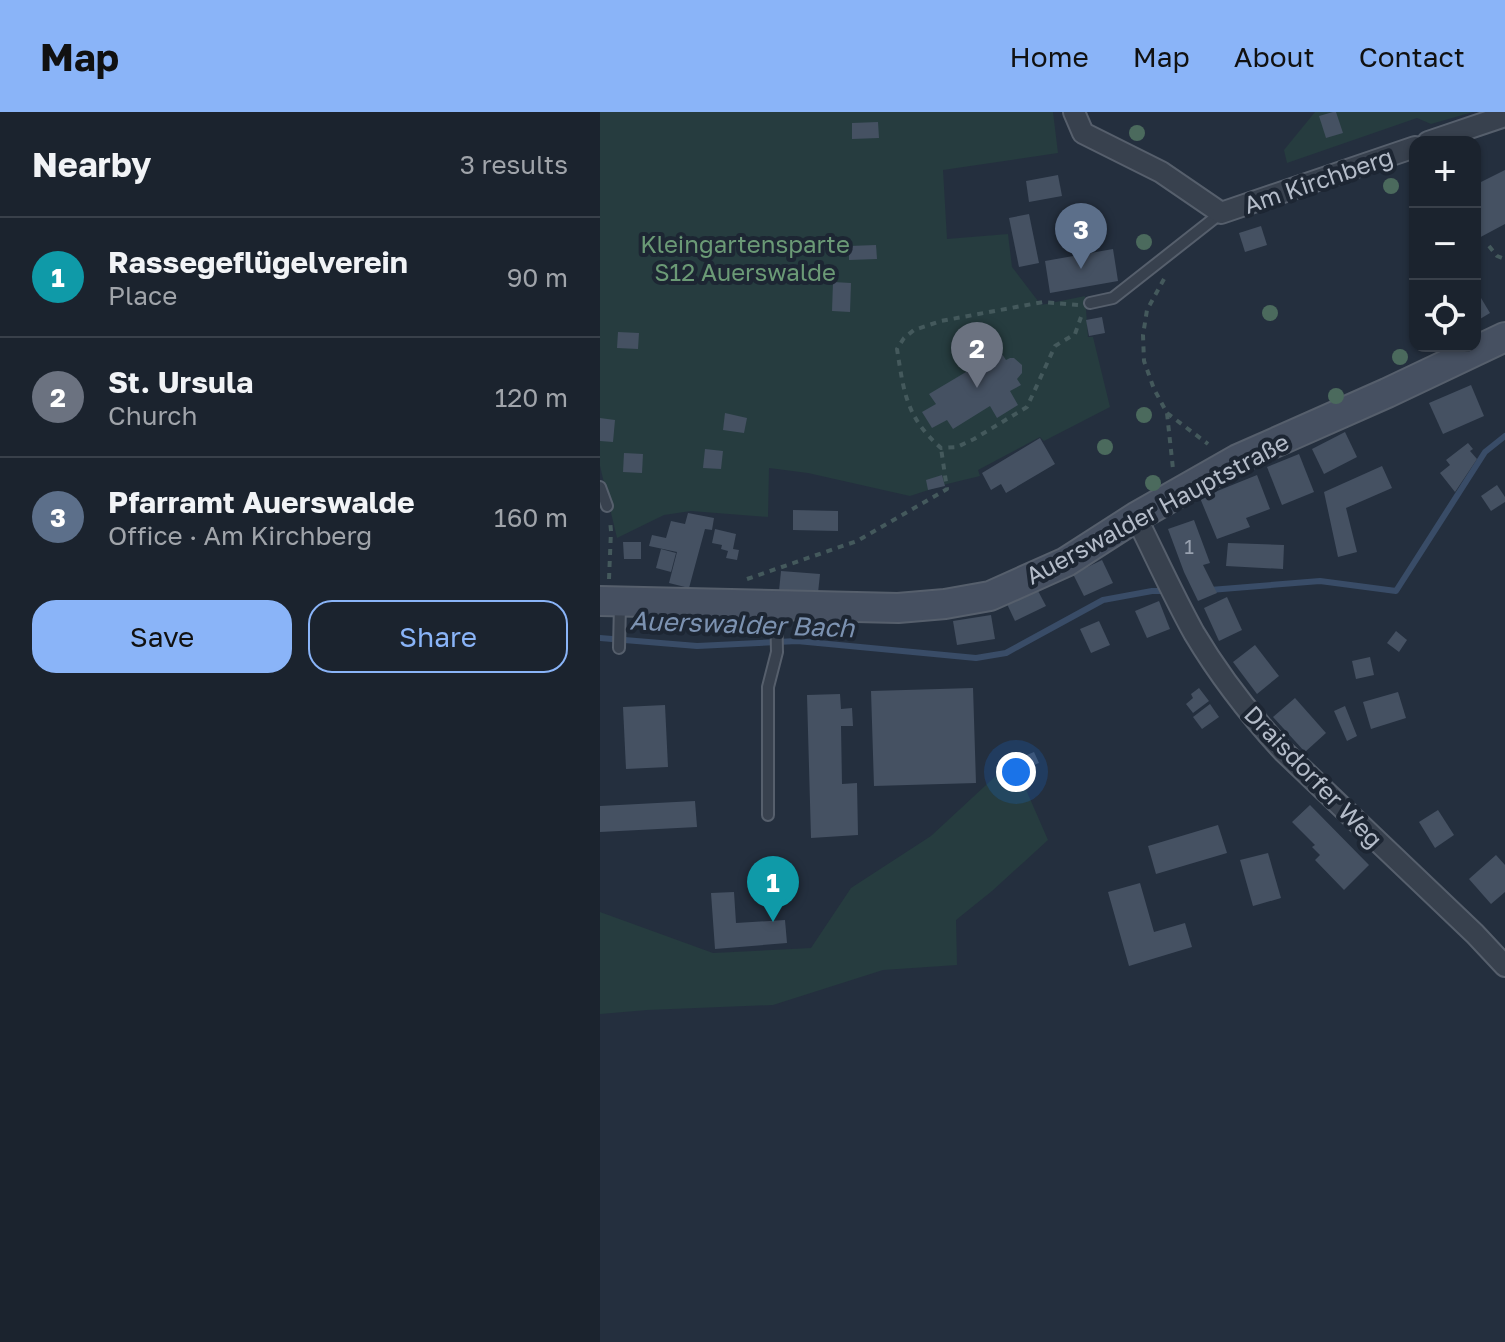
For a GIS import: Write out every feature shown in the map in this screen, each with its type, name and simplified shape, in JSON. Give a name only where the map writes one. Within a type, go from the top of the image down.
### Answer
[{"type":"main road","name":"Auerswalder Hauptstraße","points":[[612,608],[735,604],[776,617],[945,604],[990,596],[1066,562],[1174,494],[1238,459],[1505,337]]},
{"type":"street","name":"Am Kirchberg","points":[[1074,112],[1083,133],[1161,172],[1221,213],[1409,149]]},
{"type":"street","points":[[1446,136],[1505,116]]},
{"type":"street","name":"Draisdorfer Weg","points":[[1136,517],[1196,635],[1260,726],[1505,966]]},
{"type":"lane","name":"Am Kirchberg","points":[[1090,303],[1113,298],[1221,213]]},
{"type":"lane","points":[[600,487],[607,506]]},
{"type":"lane","points":[[612,608],[619,648]]},
{"type":"lane","points":[[768,815],[768,687],[777,652],[776,617]]},
{"type":"path","points":[[1174,494],[1173,453],[1167,413],[1144,361],[1143,335],[1147,310],[1179,256],[1180,246]]},
{"type":"path","points":[[1489,246],[1497,256],[1505,259]]},
{"type":"path","points":[[735,604],[745,579],[857,541],[947,489],[941,448],[923,432],[905,396],[897,349],[904,338],[914,330],[941,321],[1043,302],[1080,305],[1082,319],[1075,334],[1055,346],[1027,407],[966,443],[941,448]]},
{"type":"path","points":[[1167,413],[1208,444]]},
{"type":"path","points":[[607,506],[611,531],[612,608]]},
{"type":"green space","name":"Kleingartensparte S12 Auerswalde","points":[[600,112],[1053,112],[1058,153],[943,170],[947,239],[1008,234],[1012,267],[1041,305],[1085,296],[1088,337],[1093,337],[1110,407],[1044,441],[1040,437],[978,470],[980,476],[910,496],[808,473],[769,468],[768,517],[691,511],[664,515],[617,538],[600,466]]},
{"type":"green space","points":[[1315,112],[1473,112],[1431,124],[1417,118],[1287,163],[1284,150]]},
{"type":"green space","points":[[1013,760],[1048,840],[956,920],[957,965],[883,970],[773,1005],[600,1014],[600,912],[713,953],[811,948],[851,888],[931,836]]},
{"type":"building","points":[[1336,112],[1343,133],[1326,138],[1319,116]]},
{"type":"building","points":[[878,122],[879,138],[852,139],[852,123]]},
{"type":"building","points":[[1505,170],[1505,224],[1481,237],[1481,208],[1481,182]]},
{"type":"building","points":[[1058,175],[1062,196],[1029,202],[1026,181]]},
{"type":"building","points":[[1029,214],[1039,263],[1019,267],[1009,218]]},
{"type":"building","points":[[1261,226],[1267,245],[1245,252],[1239,233]]},
{"type":"building","points":[[876,245],[877,259],[849,260],[849,246]]},
{"type":"building","points":[[1113,249],[1118,281],[1050,293],[1045,261]]},
{"type":"building","points":[[833,282],[851,283],[850,312],[832,311]]},
{"type":"building","points":[[1481,298],[1490,313],[1481,318]]},
{"type":"building","points":[[1102,317],[1105,333],[1089,336],[1086,320]]},
{"type":"building","points":[[618,332],[639,333],[638,349],[617,348]]},
{"type":"building","points":[[983,348],[991,361],[1002,354],[1006,360],[1014,358],[1022,365],[1022,373],[1017,379],[1021,385],[1010,391],[1018,405],[997,418],[990,406],[953,429],[947,420],[932,428],[922,412],[936,404],[929,394],[971,369],[965,359]]},
{"type":"building","points":[[1471,385],[1484,416],[1443,434],[1429,403]]},
{"type":"building","points":[[725,413],[747,418],[744,433],[723,430]]},
{"type":"building","points":[[600,418],[615,420],[613,442],[600,441]]},
{"type":"building","points":[[1345,432],[1357,457],[1324,474],[1312,449]]},
{"type":"building","points":[[1040,438],[1055,464],[1006,493],[1001,484],[991,490],[982,473]]},
{"type":"building","points":[[1468,443],[1477,459],[1455,492],[1440,473],[1450,465],[1446,460]]},
{"type":"building","points":[[705,449],[723,451],[721,469],[703,468]]},
{"type":"building","points":[[624,453],[643,454],[642,473],[623,472]]},
{"type":"building","points":[[1299,454],[1314,492],[1282,505],[1267,467]]},
{"type":"building","points":[[1382,466],[1392,488],[1346,508],[1357,552],[1338,557],[1324,492]]},
{"type":"building","points":[[942,475],[945,486],[928,490],[926,480]]},
{"type":"building","points":[[1257,475],[1270,509],[1246,518],[1250,527],[1217,539],[1200,498]]},
{"type":"building","points":[[1497,485],[1505,502],[1491,511],[1481,496]]},
{"type":"building","points":[[793,510],[838,511],[838,531],[793,530]]},
{"type":"building","points":[[688,513],[714,518],[712,530],[705,529],[689,588],[669,583],[677,552],[649,546],[652,535],[666,538],[671,521],[685,524]]},
{"type":"building","points":[[1194,520],[1210,563],[1203,565],[1217,593],[1198,601],[1168,529]]},
{"type":"building","points":[[715,529],[736,534],[733,549],[739,550],[737,560],[726,558],[728,551],[721,549],[722,545],[712,543]]},
{"type":"building","points":[[623,542],[641,542],[641,559],[624,559]]},
{"type":"building","points":[[1228,543],[1284,545],[1283,569],[1226,566]]},
{"type":"building","points":[[661,549],[676,553],[671,572],[656,568]]},
{"type":"building","points":[[1102,560],[1113,583],[1084,596],[1073,574]]},
{"type":"building","points":[[781,571],[820,574],[818,593],[779,591]]},
{"type":"building","points":[[1037,589],[1046,606],[1015,621],[1007,604]]},
{"type":"building","points":[[1227,597],[1242,630],[1219,641],[1204,608]]},
{"type":"building","points":[[1159,601],[1170,629],[1147,638],[1135,611]]},
{"type":"building","points":[[991,615],[995,639],[957,645],[953,621]]},
{"type":"building","points":[[1099,621],[1110,645],[1091,653],[1080,629]]},
{"type":"building","points":[[1396,631],[1407,640],[1399,652],[1387,643]]},
{"type":"building","points":[[1255,645],[1279,676],[1257,694],[1233,662]]},
{"type":"building","points":[[1370,657],[1374,675],[1356,679],[1352,661]]},
{"type":"building","points":[[973,688],[976,783],[874,786],[871,691]]},
{"type":"building","points":[[1199,688],[1209,701],[1193,713],[1186,704],[1193,698],[1191,694]]},
{"type":"building","points":[[1398,692],[1406,718],[1371,729],[1363,702]]},
{"type":"building","points":[[840,694],[841,709],[852,708],[853,726],[841,726],[842,784],[857,783],[858,835],[811,838],[807,695]]},
{"type":"building","points":[[1295,698],[1326,733],[1305,752],[1273,717]]},
{"type":"building","points":[[1210,704],[1219,717],[1202,729],[1193,717]]},
{"type":"building","points":[[665,705],[668,767],[626,769],[623,707]]},
{"type":"building","points":[[1345,706],[1357,736],[1347,741],[1334,711]]},
{"type":"building","points":[[1034,752],[1039,763],[1019,771],[1015,760]]},
{"type":"building","points":[[695,801],[697,827],[600,832],[600,806]]},
{"type":"building","points":[[1310,805],[1369,865],[1344,890],[1315,860],[1320,855],[1312,847],[1315,845],[1292,822]]},
{"type":"building","points":[[1438,810],[1454,835],[1435,848],[1419,822]]},
{"type":"building","points":[[1218,825],[1227,853],[1156,874],[1148,846]]},
{"type":"building","points":[[1268,853],[1281,898],[1253,906],[1240,860]]},
{"type":"building","points":[[1496,855],[1505,865],[1505,892],[1491,904],[1469,879]]},
{"type":"building","points":[[1140,883],[1154,932],[1185,923],[1192,947],[1129,966],[1108,892]]},
{"type":"building","points":[[734,892],[736,923],[785,920],[787,943],[715,949],[711,893]]},
{"type":"waterway","name":"Auerswalder Bach","points":[[1210,590],[1320,581],[1396,591],[1485,452],[1505,436]]},
{"type":"waterway","name":"Auerswalder Bach","points":[[600,638],[697,646],[797,641],[976,658],[1006,653],[1103,600],[1167,591]]},
{"type":"place","name":"Pfarramt Auerswalde","points":[[1081,269]]},
{"type":"place","name":"St. Ursula","points":[[977,388]]},
{"type":"place","name":"Rassegeflügelverein","points":[[773,922]]}]
